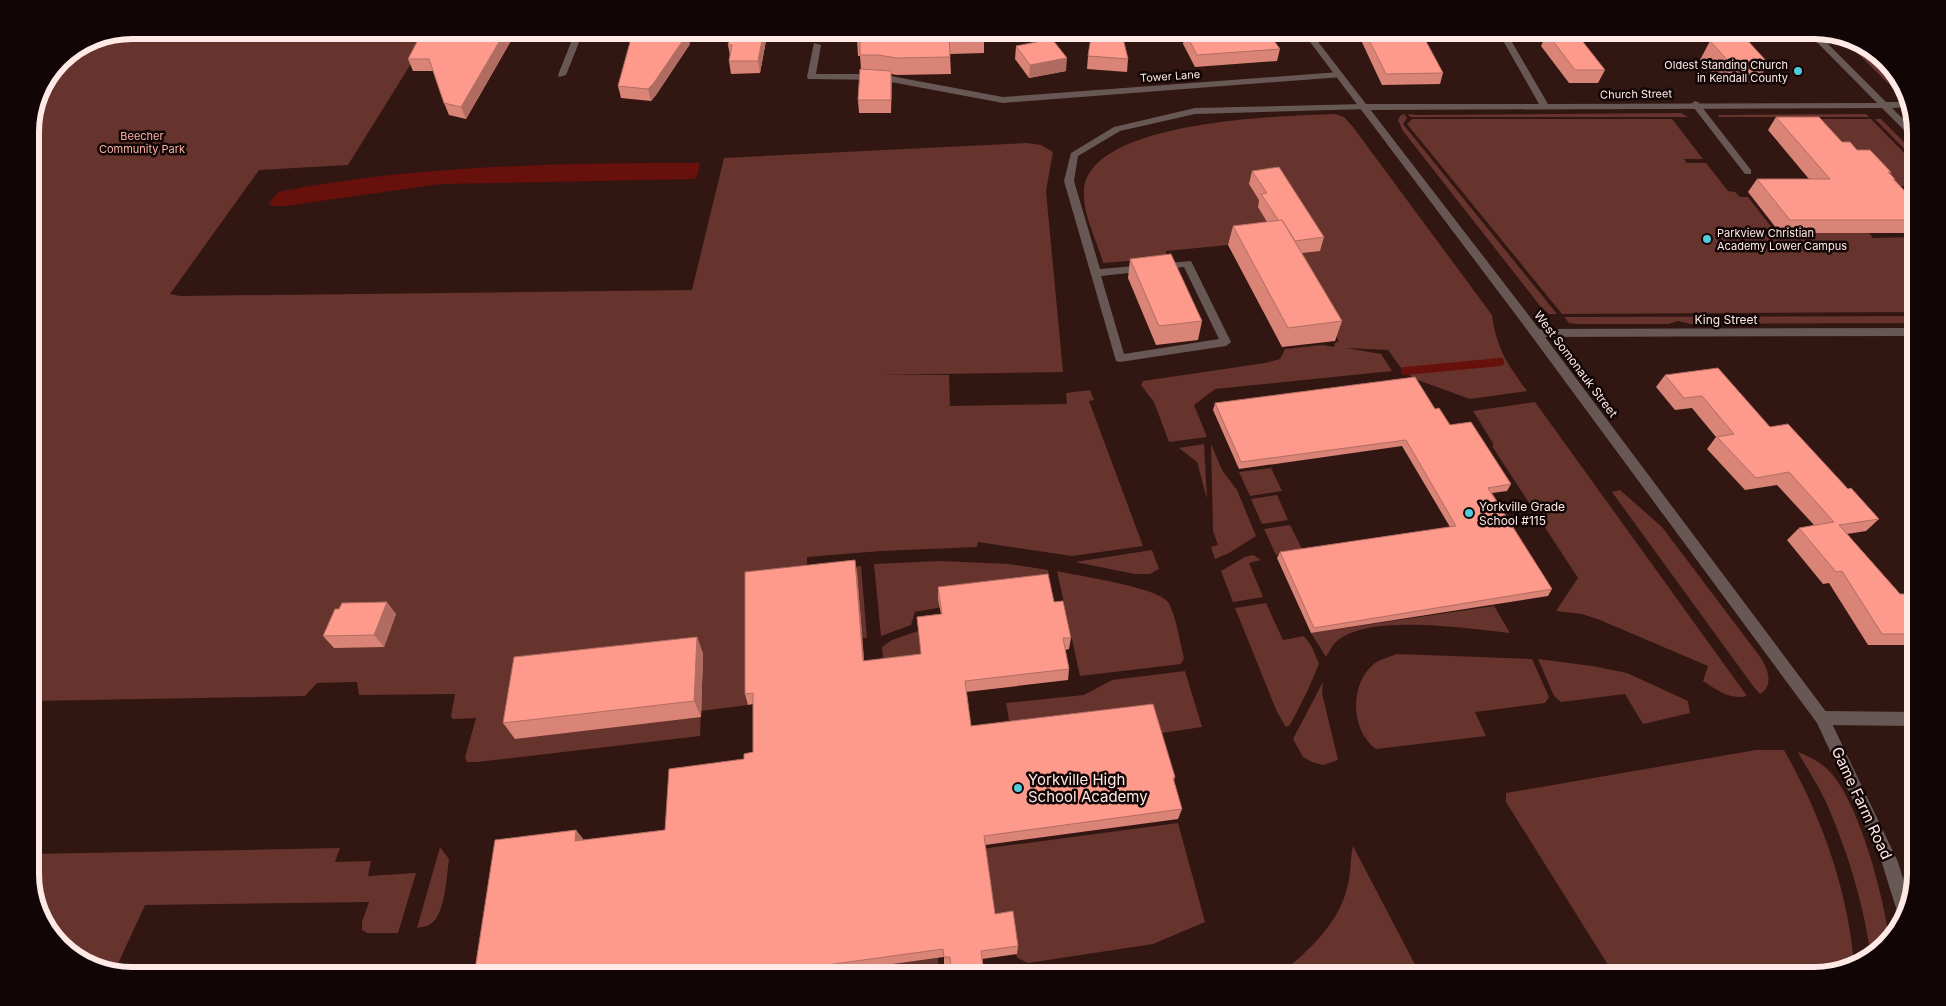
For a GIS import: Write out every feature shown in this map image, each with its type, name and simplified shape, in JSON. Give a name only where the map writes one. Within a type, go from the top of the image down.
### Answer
[{"type":"street","points":[[562,75],[576,39]]},
{"type":"street","name":"West Somonauk Street","points":[[1312,39],[1535,333],[1822,718]]},
{"type":"street","points":[[1506,39],[1545,106]]},
{"type":"street","points":[[1818,39],[1907,128]]},
{"type":"street","name":"Tower Lane","points":[[816,45],[811,77],[880,77],[1003,100],[1339,75]]},
{"type":"street","points":[[1695,104],[1748,172]]},
{"type":"street","name":"Church Street","points":[[1095,273],[1187,263],[1226,342],[1120,358],[1095,273],[1069,181],[1074,155],[1117,128],[1195,111],[1364,107],[1695,104],[1903,105]]},
{"type":"street","name":"King Street","points":[[1535,333],[1907,332]]},
{"type":"street","points":[[1822,718],[1907,719]]},
{"type":"street","name":"Game Farm Road","points":[[1822,718],[1890,862],[1902,904]]},
{"type":"green space","name":"Beecher Community Park","points":[[126,39],[426,39],[348,165],[259,170],[170,294],[180,296],[692,290],[724,158],[1027,143],[1041,145],[1053,152],[1046,191],[1063,372],[879,375],[949,375],[950,406],[1067,404],[1066,393],[1090,390],[1094,400],[1089,401],[1143,546],[1072,556],[978,542],[977,547],[881,551],[807,557],[807,578],[748,584],[748,705],[701,711],[700,736],[467,762],[465,757],[476,718],[453,719],[451,716],[455,694],[359,695],[357,682],[353,682],[317,683],[305,696],[39,701],[39,126],[42,108],[51,85],[75,58],[96,46]]},
{"type":"green space","points":[[1851,46],[1866,54],[1876,62],[1896,87],[1891,86]]},
{"type":"green space","points":[[1681,113],[1688,117],[1410,117],[1408,114],[1417,115]]},
{"type":"green space","points":[[1335,114],[1344,117],[1353,127],[1492,315],[1497,338],[1504,356],[1527,391],[1470,399],[1415,379],[1406,373],[1504,363],[1502,359],[1402,369],[1388,350],[1346,348],[1381,354],[1392,371],[1215,389],[1194,405],[1207,437],[1169,442],[1154,402],[1141,385],[1143,381],[1265,363],[1280,359],[1285,349],[1323,345],[1334,347],[1335,343],[1339,341],[1280,240],[1166,251],[1166,258],[1103,263],[1085,208],[1084,199],[1084,190],[1094,167],[1118,149],[1152,136],[1192,126],[1234,120]]},
{"type":"green space","points":[[1404,114],[1407,118],[1403,124],[1557,314],[1549,314],[1541,307],[1403,131],[1398,120]]},
{"type":"green space","points":[[1866,114],[1869,117],[1718,117],[1719,115]]},
{"type":"green space","name":"Parkview Christian Academy Lower Campus","points":[[1412,119],[1672,119],[1703,159],[1684,159],[1687,163],[1706,163],[1728,191],[1735,192],[1740,197],[1748,197],[1776,233],[1869,233],[1873,238],[1907,237],[1907,312],[1562,314],[1407,124]]},
{"type":"green space","points":[[1798,119],[1871,119],[1907,156],[1907,186],[1879,186]]},
{"type":"green space","points":[[1875,119],[1881,119],[1907,145],[1907,152]]},
{"type":"green space","points":[[1907,316],[1907,323],[1691,324],[1678,321],[1668,324],[1577,324],[1569,323],[1564,317]]},
{"type":"green space","points":[[1535,402],[1747,696],[1734,697],[1718,691],[1703,681],[1708,666],[1600,620],[1582,614],[1556,611],[1578,578],[1492,446],[1494,445],[1473,411]]},
{"type":"green space","points":[[1204,444],[1207,499],[1197,462],[1179,448]]},
{"type":"green space","points":[[1211,444],[1222,470],[1237,490],[1256,536],[1229,553],[1215,559],[1211,547],[1218,545],[1213,531]]},
{"type":"green space","points":[[1271,468],[1282,491],[1250,496],[1239,472]]},
{"type":"green space","points":[[1620,490],[1662,527],[1761,658],[1766,667],[1768,682],[1760,694],[1612,492]]},
{"type":"green space","points":[[1277,495],[1288,520],[1262,524],[1251,499]]},
{"type":"green space","points":[[1290,525],[1303,551],[1276,555],[1264,529]]},
{"type":"green space","points":[[1152,550],[1159,569],[1150,574],[1135,574],[1075,562]]},
{"type":"green space","points":[[1253,555],[1261,560],[1249,563],[1263,597],[1233,602],[1221,571],[1245,557]]},
{"type":"green space","points":[[940,561],[1009,564],[1048,570],[1051,587],[915,612],[911,625],[881,636],[874,564]]},
{"type":"green space","points":[[861,566],[867,638],[862,638],[827,569]]},
{"type":"green space","points":[[1057,571],[1134,587],[1161,597],[1168,602],[1176,621],[1184,658],[1181,664],[1080,676]]},
{"type":"green space","points":[[1266,603],[1283,640],[1304,636],[1312,647],[1319,664],[1290,725],[1286,727],[1277,712],[1235,608]]},
{"type":"green space","points":[[1494,606],[1510,633],[1445,626],[1395,625],[1372,627],[1352,632],[1337,641],[1326,657],[1311,633]]},
{"type":"green space","points":[[918,631],[922,665],[884,670],[882,647],[892,640]]},
{"type":"green space","points":[[1397,654],[1532,659],[1549,697],[1545,703],[1475,712],[1486,736],[1376,749],[1367,741],[1357,719],[1357,694],[1361,682],[1375,663]]},
{"type":"green space","points":[[1538,659],[1627,673],[1688,701],[1690,713],[1643,724],[1625,694],[1561,702],[1554,696]]},
{"type":"green space","points":[[1185,671],[1202,727],[1155,734],[1011,732],[1006,703],[1084,695],[1112,680]]},
{"type":"green space","points":[[1323,682],[1322,693],[1338,760],[1323,765],[1303,757],[1293,739]]},
{"type":"green space","points":[[1756,750],[1784,750],[1810,800],[1831,854],[1846,909],[1853,958],[1838,964],[1814,967],[1609,967],[1506,802],[1506,793]]},
{"type":"green space","points":[[1798,752],[1827,768],[1841,786],[1860,826],[1875,874],[1888,931],[1870,949],[1855,881],[1836,827],[1818,787]]},
{"type":"green space","points":[[1178,823],[1205,922],[1153,944],[1028,963],[1018,958],[995,922],[981,849]]},
{"type":"green space","points":[[1353,846],[1416,967],[1288,967],[1321,936],[1338,912],[1348,884]]},
{"type":"green space","points":[[440,847],[449,859],[441,908],[433,922],[417,928]]},
{"type":"green space","points":[[340,848],[335,862],[371,861],[368,876],[416,873],[398,933],[367,933],[362,930],[362,922],[369,902],[145,905],[117,966],[91,958],[80,952],[54,926],[48,915],[41,893],[39,854]]},
{"type":"green space","points":[[938,958],[939,967],[872,967]]},
{"type":"shaded area","points":[[700,163],[697,177],[693,179],[441,184],[285,206],[272,206],[269,203],[278,192],[382,176],[435,171],[542,165]]},
{"type":"building","points":[[418,39],[501,39],[461,107],[444,103],[429,59],[408,59]]},
{"type":"building","points":[[631,39],[684,39],[648,89],[618,86]]},
{"type":"building","points":[[730,39],[762,39],[758,61],[729,61],[732,45],[728,45]]},
{"type":"building","points":[[860,39],[949,39],[950,57],[896,58],[879,55],[860,55]]},
{"type":"building","points":[[1052,39],[1067,58],[1030,65],[1016,46]]},
{"type":"building","points":[[1091,39],[1123,39],[1128,59],[1088,56]]},
{"type":"building","points":[[1189,39],[1273,39],[1280,49],[1197,55]]},
{"type":"building","points":[[1368,39],[1425,39],[1443,73],[1386,74]]},
{"type":"building","points":[[1552,39],[1581,39],[1605,70],[1575,70]]},
{"type":"building","points":[[1710,41],[1748,41],[1769,64],[1731,64]]},
{"type":"building","points":[[860,69],[891,71],[891,100],[858,100]]},
{"type":"building","points":[[1776,117],[1819,117],[1842,142],[1850,142],[1857,150],[1870,150],[1891,172],[1888,172],[1907,194],[1907,220],[1790,220],[1757,179],[1830,179]]},
{"type":"building","points":[[1279,167],[1324,237],[1295,241],[1282,220],[1279,221],[1261,194],[1267,193],[1252,171]]},
{"type":"building","points":[[1282,220],[1342,321],[1288,328],[1233,226]]},
{"type":"building","points":[[1171,254],[1202,321],[1159,326],[1130,259]]},
{"type":"building","points":[[1718,368],[1770,427],[1788,424],[1848,489],[1851,488],[1879,519],[1839,525],[1900,594],[1907,594],[1907,634],[1882,634],[1842,571],[1836,572],[1799,528],[1834,522],[1789,472],[1756,478],[1717,437],[1734,434],[1702,396],[1684,398],[1665,375]]},
{"type":"building","name":"Yorkville Grade School #115","points":[[1415,377],[1435,409],[1439,408],[1450,425],[1471,422],[1511,484],[1488,488],[1552,589],[1314,628],[1280,552],[1456,526],[1406,440],[1241,462],[1215,403]]},
{"type":"building","points":[[855,560],[863,661],[921,654],[917,617],[942,614],[938,587],[1048,574],[1054,602],[1063,601],[1071,638],[1063,638],[1069,669],[965,681],[971,726],[1153,704],[1175,777],[1173,778],[1182,809],[984,836],[995,914],[1013,911],[1018,946],[981,951],[983,967],[951,967],[950,957],[944,957],[943,949],[812,967],[475,967],[495,840],[576,830],[575,841],[665,830],[669,769],[744,759],[744,754],[753,752],[753,693],[745,694],[745,572]]},
{"type":"building","points":[[387,602],[374,635],[323,636],[335,609],[339,609],[342,603]]},
{"type":"building","points":[[697,637],[694,701],[503,723],[514,657]]},
{"type":"waterway","points":[[1405,371],[1500,362]]},
{"type":"place","name":"Oldest Standing Church in Kendall County","points":[[1798,71]]},
{"type":"place","name":"Parkview Christian Academy Lower Campus","points":[[1707,239]]},
{"type":"place","name":"Yorkville Grade School #115","points":[[1469,513]]},
{"type":"place","name":"Yorkville High School Academy","points":[[1018,788]]}]
